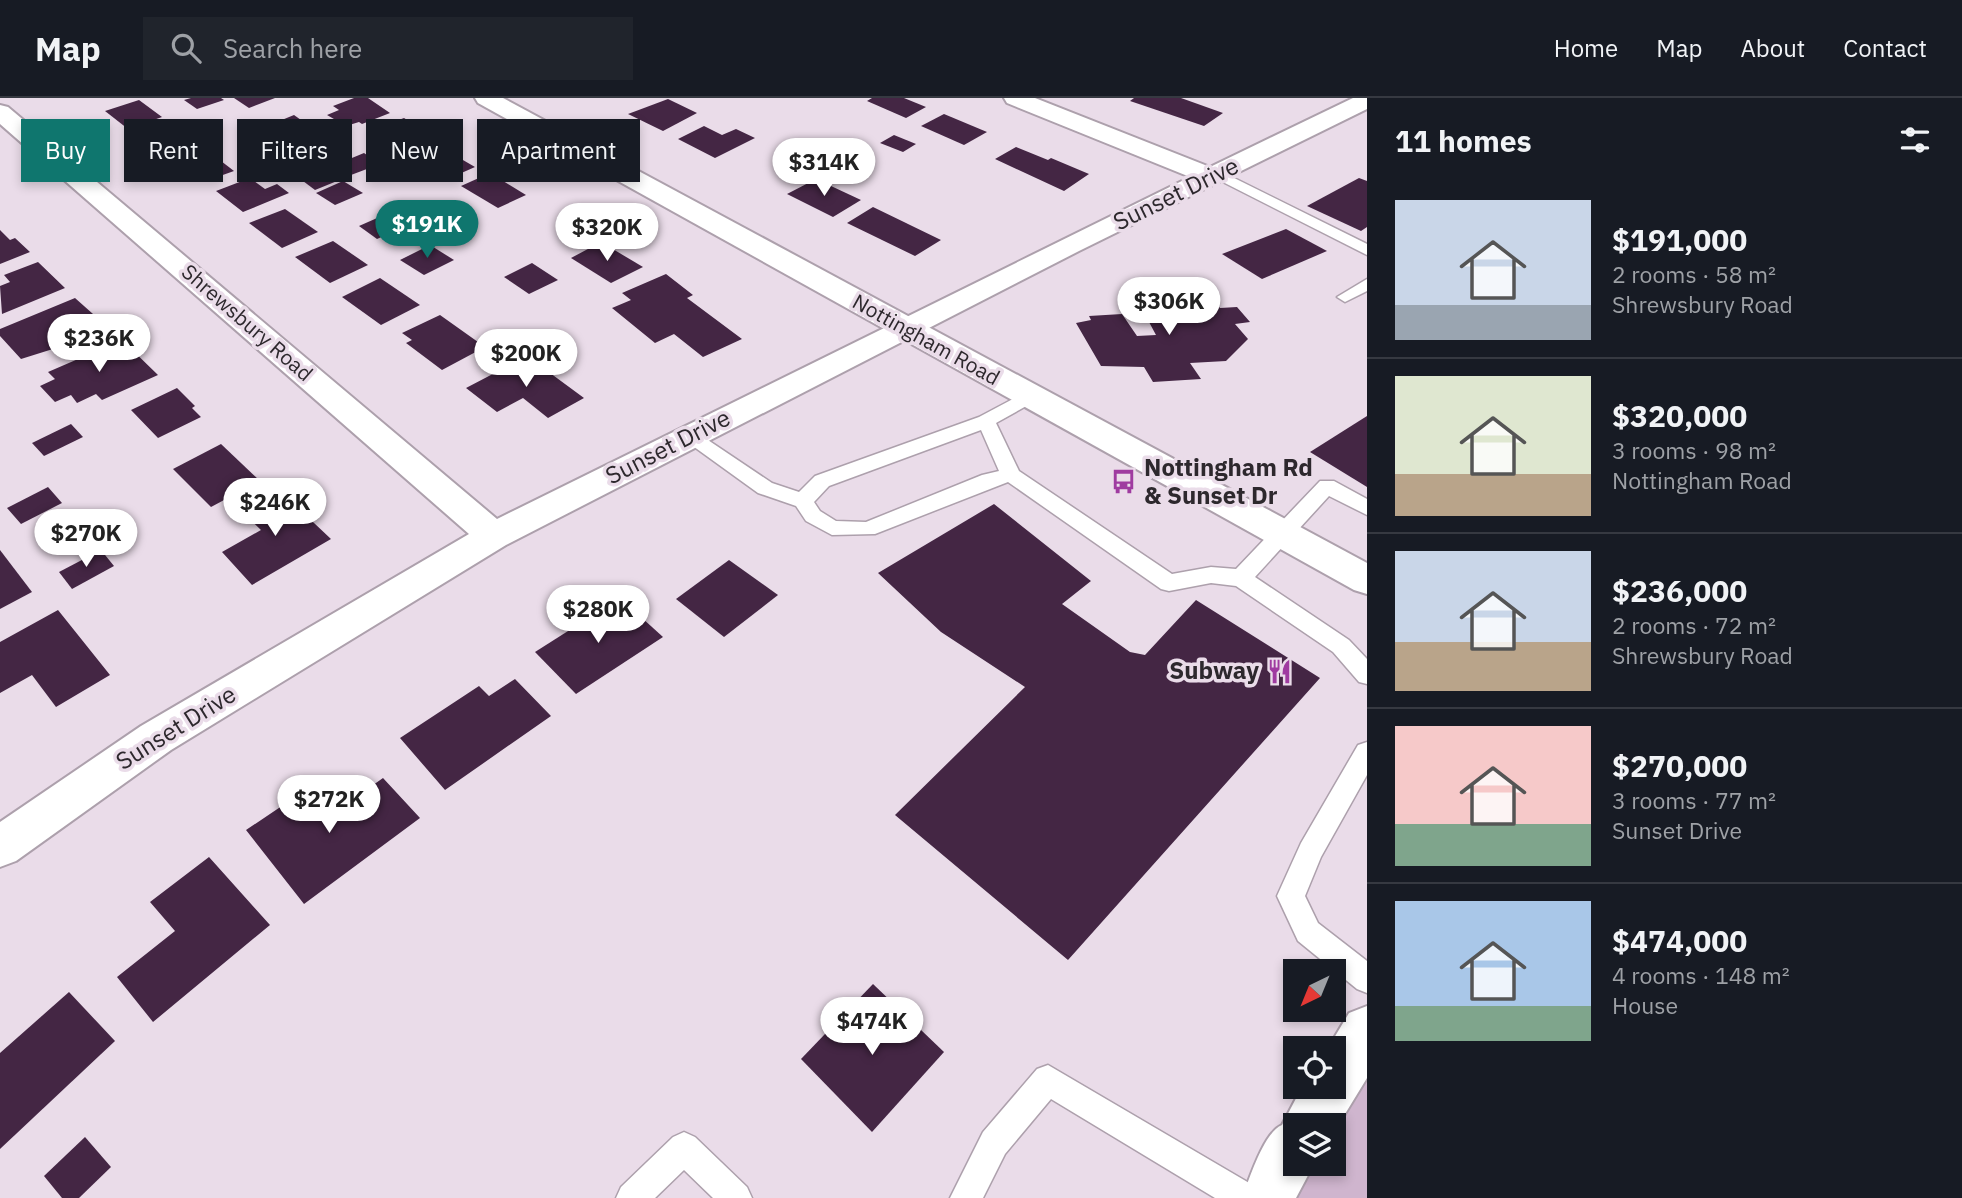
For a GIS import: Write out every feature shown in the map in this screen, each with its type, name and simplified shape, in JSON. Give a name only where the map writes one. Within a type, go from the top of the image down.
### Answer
[{"type":"street","name":"Nottingham Road","points":[[486,98],[1367,580]]},
{"type":"street","points":[[1016,98],[1213,175]]},
{"type":"street","name":"Sunset Drive","points":[[0,847],[156,738],[494,536],[1213,175],[1364,105]]},
{"type":"street","name":"Shrewsbury Road","points":[[0,112],[494,536]]},
{"type":"street","points":[[1346,1065],[1367,1031]]},
{"type":"street","points":[[1269,1198],[1283,1166]]},
{"type":"lane","points":[[1213,175],[1367,250]]},
{"type":"lane","points":[[1345,297],[1367,284]]},
{"type":"lane","points":[[803,501],[822,481],[986,421],[1030,396]]},
{"type":"lane","points":[[986,421],[1012,475],[1168,583],[1212,575],[1241,578],[1341,646],[1367,676]]},
{"type":"lane","points":[[689,436],[765,488],[803,501],[813,516],[832,528],[868,529],[989,480],[1012,475]]},
{"type":"lane","points":[[1241,578],[1327,485],[1367,508]]},
{"type":"lane","points":[[1367,752],[1310,851],[1291,896],[1308,932],[1367,979]]},
{"type":"lane","points":[[966,1198],[995,1143],[1048,1080],[1245,1198]]},
{"type":"lane","points":[[632,1198],[684,1148],[736,1198]]},
{"type":"shaded area","points":[[1367,1031],[1367,1198],[1269,1198],[1286,1176],[1346,1176],[1346,1113],[1316,1113],[1324,1099],[1346,1099],[1346,1064]]},
{"type":"building","points":[[234,98],[275,98],[249,108]]},
{"type":"building","points":[[354,98],[368,98],[390,113],[375,119],[366,119],[366,122],[362,124],[352,124],[352,119],[334,119],[327,115],[339,110],[333,106]]},
{"type":"building","points":[[872,98],[904,98],[926,107],[906,118],[867,101]]},
{"type":"building","points":[[1134,98],[1181,98],[1223,113],[1204,126],[1130,101]]},
{"type":"building","points":[[668,99],[697,113],[663,131],[628,114]]},
{"type":"building","points":[[139,100],[162,117],[124,119],[124,126],[105,111]]},
{"type":"building","points":[[184,100],[224,100],[197,109]]},
{"type":"building","points":[[944,114],[987,132],[964,145],[921,126]]},
{"type":"building","points":[[294,115],[300,119],[284,119]]},
{"type":"building","points":[[704,126],[722,135],[736,129],[755,138],[715,158],[678,139]]},
{"type":"building","points":[[894,135],[916,144],[903,152],[880,143]]},
{"type":"building","points":[[1016,147],[1089,174],[1064,191],[995,159]]},
{"type":"building","points":[[366,154],[366,169],[352,175],[352,158]]},
{"type":"building","points":[[463,160],[475,167],[463,172]]},
{"type":"building","points":[[223,163],[234,171],[223,175]]},
{"type":"building","points":[[1359,178],[1367,181],[1367,227],[1361,231],[1307,206]]},
{"type":"building","points":[[477,179],[477,182],[505,182],[526,195],[498,208],[461,186]]},
{"type":"building","points":[[816,179],[861,200],[833,217],[787,194]]},
{"type":"building","points":[[240,182],[255,182],[265,189],[277,184],[289,193],[243,212],[216,191]]},
{"type":"building","points":[[304,182],[335,182],[315,190]]},
{"type":"building","points":[[345,182],[363,193],[335,205],[316,193]]},
{"type":"building","points":[[873,207],[941,240],[915,256],[847,223]]},
{"type":"building","points":[[285,209],[318,232],[282,248],[249,223]]},
{"type":"building","points":[[384,215],[398,219],[402,228],[377,239],[359,226]]},
{"type":"building","points":[[1286,229],[1327,251],[1262,279],[1222,254]]},
{"type":"building","points":[[0,230],[10,240],[15,238],[30,252],[0,264]]},
{"type":"building","points":[[333,241],[368,265],[330,283],[295,257]]},
{"type":"building","points":[[601,242],[643,267],[611,283],[571,258]]},
{"type":"building","points":[[430,245],[454,260],[424,275],[400,260]]},
{"type":"building","points":[[38,262],[65,288],[2,314],[0,286],[10,282],[4,275]]},
{"type":"building","points":[[532,263],[558,280],[529,294],[504,277]]},
{"type":"building","points":[[666,274],[693,295],[687,298],[742,339],[703,357],[674,334],[655,343],[612,308],[631,300],[622,293]]},
{"type":"building","points":[[380,278],[420,305],[381,325],[342,297]]},
{"type":"building","points":[[1195,286],[1206,301],[1213,300],[1220,308],[1237,307],[1250,322],[1235,324],[1248,339],[1226,361],[1190,363],[1201,379],[1153,382],[1144,367],[1101,366],[1076,323],[1091,320],[1089,316],[1122,314],[1137,336],[1156,335],[1149,322],[1187,318],[1183,313],[1170,315],[1148,293]]},
{"type":"building","points":[[75,298],[93,314],[78,320],[90,332],[69,341],[72,343],[21,359],[0,336],[0,329]]},
{"type":"building","points":[[440,315],[485,347],[442,370],[406,343],[412,340],[402,333]]},
{"type":"building","points":[[122,340],[158,375],[102,400],[96,394],[77,403],[71,395],[55,402],[40,386],[55,379],[48,372]]},
{"type":"building","points":[[527,356],[584,398],[548,418],[523,398],[497,412],[466,388]]},
{"type":"building","points":[[177,388],[195,406],[192,408],[201,417],[158,438],[131,410]]},
{"type":"building","points":[[1367,416],[1367,487],[1310,452]]},
{"type":"building","points":[[71,424],[83,437],[44,456],[32,443]]},
{"type":"building","points":[[221,444],[260,481],[211,507],[173,469]]},
{"type":"building","points":[[48,487],[62,503],[21,524],[7,508]]},
{"type":"building","points":[[279,490],[331,539],[252,585],[222,552],[261,530],[241,511]]},
{"type":"building","points":[[994,504],[1091,581],[1062,604],[1130,652],[1145,655],[1196,600],[1320,678],[1068,960],[895,815],[1025,687],[941,632],[878,573]]},
{"type":"building","points":[[0,550],[32,592],[0,609]]},
{"type":"building","points":[[101,550],[114,566],[72,589],[59,572]]},
{"type":"building","points":[[729,560],[778,595],[724,637],[676,599]]},
{"type":"building","points":[[620,598],[663,637],[576,694],[535,652]]},
{"type":"building","points":[[58,610],[110,675],[56,707],[32,675],[0,693],[0,642]]},
{"type":"building","points":[[515,679],[551,716],[445,790],[400,738],[479,686],[489,696]]},
{"type":"building","points":[[383,778],[420,818],[304,904],[246,830],[313,785],[335,812]]},
{"type":"building","points":[[209,857],[270,925],[153,1022],[117,977],[175,931],[150,902]]},
{"type":"building","points":[[873,984],[944,1052],[872,1132],[801,1059]]},
{"type":"building","points":[[69,992],[115,1041],[0,1149],[0,1053]]},
{"type":"building","points":[[85,1137],[111,1167],[79,1198],[62,1198],[44,1176]]},
{"type":"place","name":"Nottingham Rd & Sunset Dr","points":[[1124,482]]},
{"type":"place","name":"Subway","points":[[1279,671]]}]
